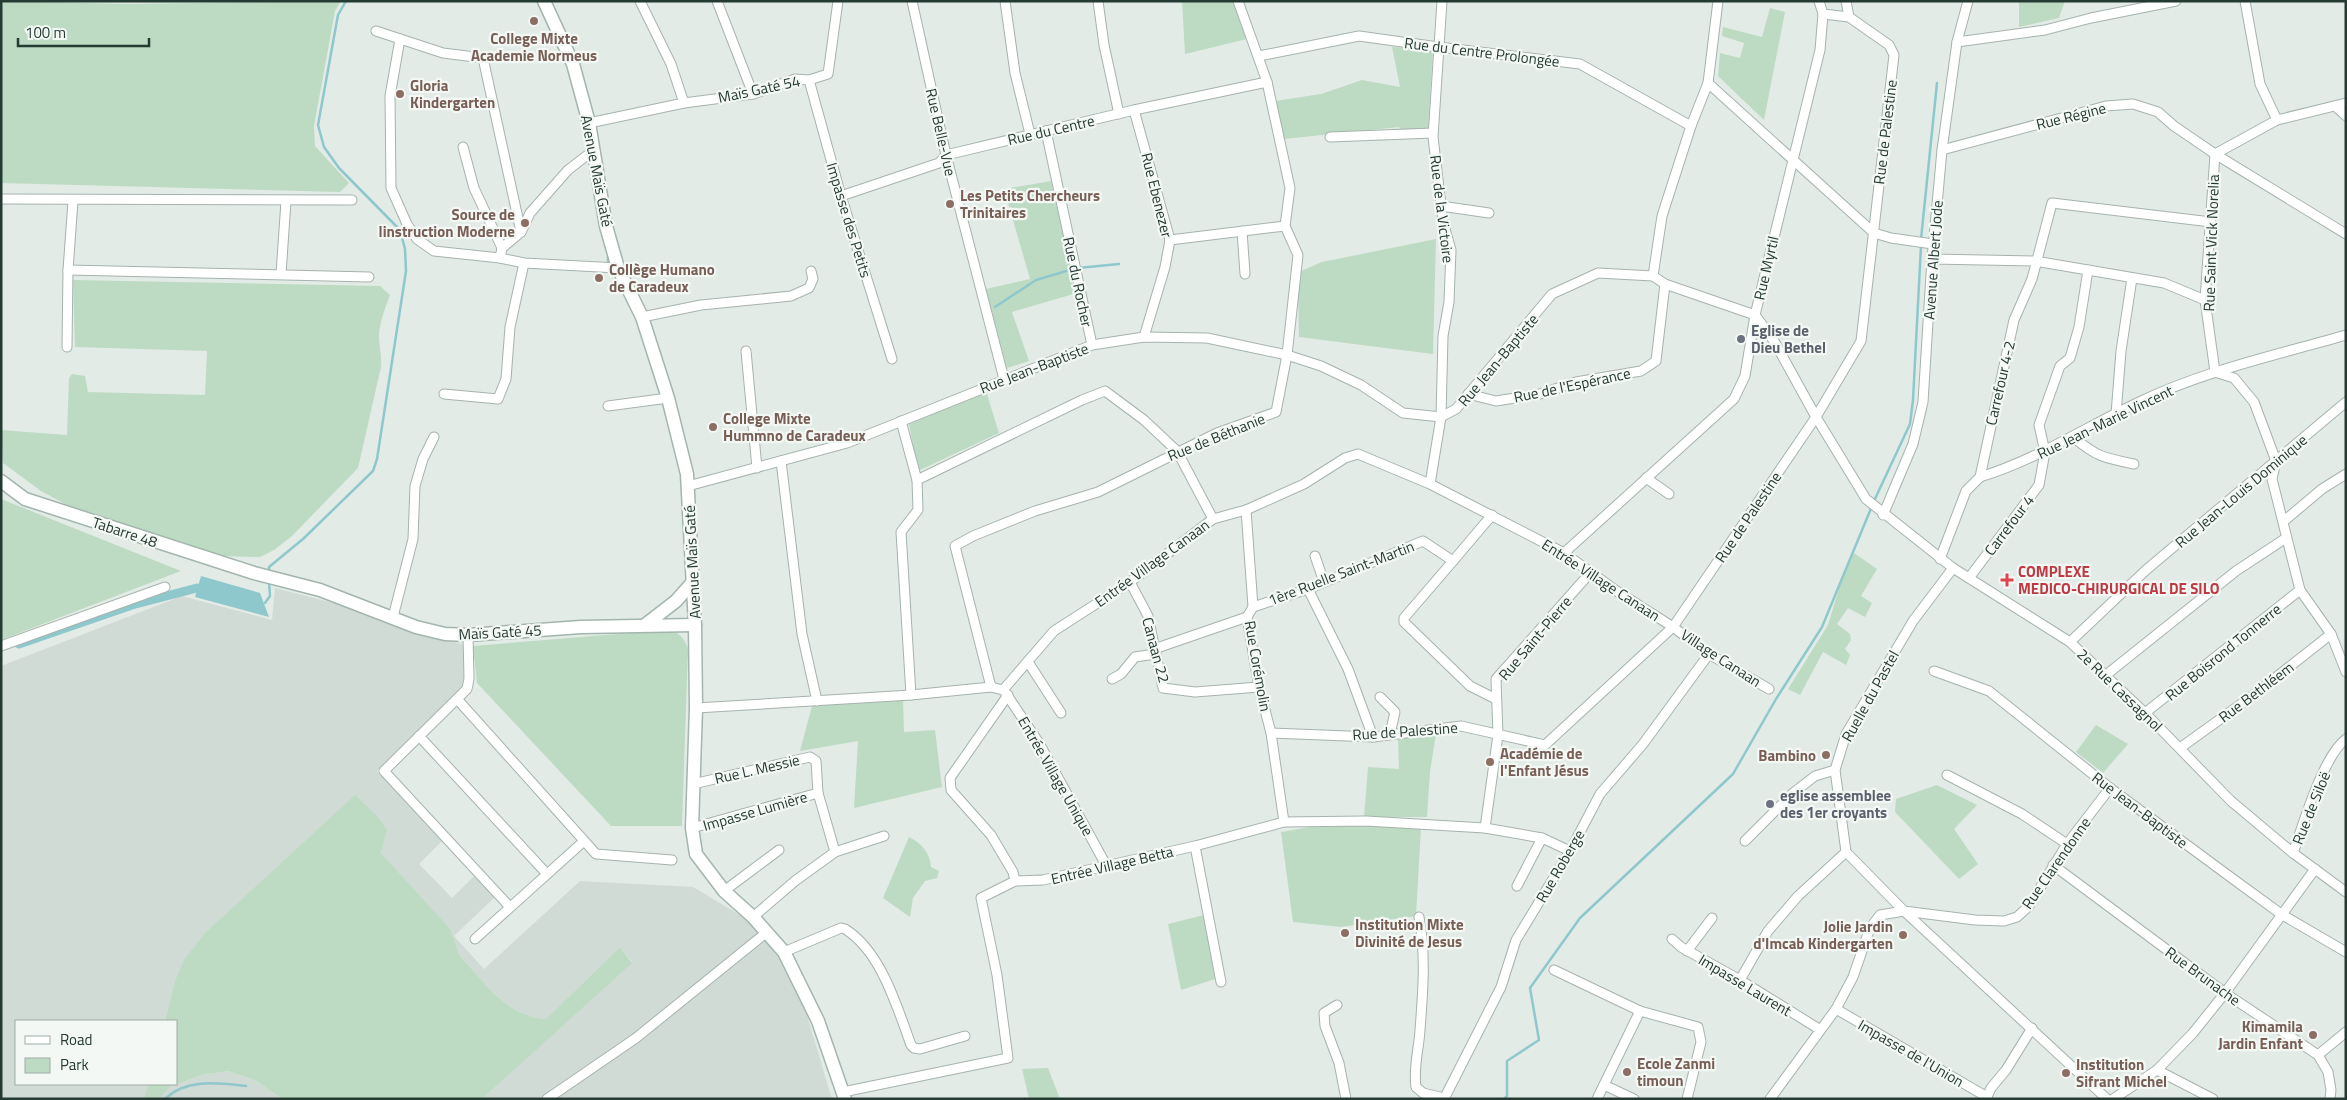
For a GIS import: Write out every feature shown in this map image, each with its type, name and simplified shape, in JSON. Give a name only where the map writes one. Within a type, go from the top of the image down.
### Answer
[{"type":"street","name":"Avenue Maïs Gaté","points":[[544,1],[573,64],[589,123],[606,226],[618,268],[642,317],[668,398],[688,486],[695,624],[696,708],[692,828],[696,854],[724,891],[753,917],[784,952],[818,1021],[844,1095]]},
{"type":"street","points":[[640,1],[670,64],[684,103]]},
{"type":"street","points":[[717,1],[753,94]]},
{"type":"street","name":"Maïs Gaté 54","points":[[589,123],[684,103],[753,94],[796,79],[809,80],[828,74],[838,1]]},
{"type":"street","name":"Rue Belle-Vue","points":[[912,1],[946,155],[1004,379]]},
{"type":"street","points":[[1005,1],[1015,73],[1030,134]]},
{"type":"street","points":[[1098,1],[1104,45],[1119,114]]},
{"type":"street","points":[[1170,240],[1285,226],[1290,188],[1267,82],[1238,1]]},
{"type":"street","name":"Rue de la Victoire","points":[[1430,484],[1441,417],[1443,336],[1449,302],[1450,250],[1442,222],[1433,133],[1442,1]]},
{"type":"street","points":[[1718,1],[1708,83],[1691,126],[1662,216],[1653,276],[1665,284],[1755,316],[1774,341],[1816,417]]},
{"type":"street","name":"Rue Myrtil","points":[[1564,553],[1734,399],[1745,376],[1755,316],[1792,158],[1820,50],[1823,14],[1819,1]]},
{"type":"street","points":[[1846,1],[1849,17]]},
{"type":"street","name":"Avenue Albert Jode","points":[[1880,512],[1913,444],[1923,402],[1933,244],[1942,150],[1957,42],[1968,1]]},
{"type":"street","points":[[1957,42],[2045,30],[2091,18],[2176,1]]},
{"type":"street","points":[[2245,1],[2260,84],[2277,120]]},
{"type":"street","name":"Rue de Palestine","points":[[1271,733],[1373,737],[1460,726],[1545,745],[1673,627],[1816,417],[1861,341],[1894,55],[1889,45],[1849,17],[1823,14]]},
{"type":"street","points":[[376,31],[443,53],[483,58],[521,232]]},
{"type":"street","name":"Rue du Centre Prolongée","points":[[1259,56],[1359,36],[1438,48],[1580,64],[1691,126]]},
{"type":"street","points":[[400,39],[390,96],[391,188],[407,224],[417,239],[434,251],[500,258],[524,263],[618,268]]},
{"type":"street","name":"Impasse des Petits","points":[[809,80],[841,196],[892,360]]},
{"type":"street","name":"Rue du Centre","points":[[841,196],[939,163],[946,155],[1134,110],[1267,82]]},
{"type":"street","points":[[1708,83],[1874,233],[1891,238],[1933,244]]},
{"type":"street","name":"Rue Saint Vick Norelia","points":[[2215,372],[2206,300],[2215,154],[2277,120],[2346,103]]},
{"type":"street","name":"Rue Régine","points":[[1942,150],[2106,106],[2133,104],[2158,112],[2174,126],[2215,154],[2346,234]]},
{"type":"street","points":[[2335,106],[2346,116]]},
{"type":"street","name":"Rue Ebenezer","points":[[1134,110],[1170,240],[1165,267],[1144,337]]},
{"type":"street","name":"Rue du Rocher","points":[[1046,131],[1092,345]]},
{"type":"street","points":[[1330,136],[1433,133]]},
{"type":"street","points":[[463,147],[474,188],[502,248],[500,258]]},
{"type":"street","points":[[502,248],[521,232],[530,213],[568,170],[594,150]]},
{"type":"street","points":[[1,199],[73,201],[352,200]]},
{"type":"street","points":[[67,347],[68,270],[73,201]]},
{"type":"street","points":[[281,274],[286,201]]},
{"type":"street","name":"Carrefour 4-2","points":[[1940,559],[1966,491],[1980,477],[2014,320],[2032,279],[2035,261],[2052,203],[2211,222]]},
{"type":"street","points":[[1441,206],[1489,213]]},
{"type":"street","name":"Rue de Béthanie","points":[[991,687],[955,546],[973,536],[1036,511],[1098,492],[1177,451],[1217,433],[1276,412],[1287,355],[1298,255],[1285,226]]},
{"type":"street","points":[[1242,231],[1245,274]]},
{"type":"street","points":[[1932,258],[2035,261],[2164,283],[2206,300]]},
{"type":"street","points":[[444,394],[498,398],[506,379],[510,326],[524,263]]},
{"type":"street","points":[[68,270],[369,277]]},
{"type":"street","name":"Carrefour 4","points":[[1969,578],[2039,485],[2045,452],[2039,425],[2060,366],[2070,358],[2079,327],[2088,270]]},
{"type":"street","points":[[642,317],[701,305],[791,296],[809,288],[813,278],[811,271]]},
{"type":"street","name":"Rue Jean-Baptiste","points":[[688,486],[847,443],[1092,345],[1144,337],[1207,338],[1287,355],[1321,366],[1361,385],[1403,413],[1441,417],[1456,410],[1552,294],[1598,273],[1653,276]]},
{"type":"street","points":[[2116,414],[2121,351],[2132,278]]},
{"type":"street","name":"Rue de l'Espérance","points":[[1468,394],[1496,401],[1540,394],[1576,382],[1641,371],[1656,361],[1665,284]]},
{"type":"street","name":"Rue Jean-Marie Vincent","points":[[1980,477],[2010,468],[2045,452],[2138,403],[2215,372],[2346,335]]},
{"type":"street","points":[[746,351],[757,468]]},
{"type":"street","points":[[2215,372],[2234,378],[2254,402],[2276,461],[2272,479],[2300,590],[2331,634],[2346,672]]},
{"type":"street","points":[[917,480],[1082,400],[1105,391],[1144,420],[1177,451],[1213,519]]},
{"type":"street","points":[[608,406],[668,398]]},
{"type":"street","name":"Rue Jean-Louis Dominique","points":[[2070,642],[2146,570],[2346,402]]},
{"type":"street","name":"2e Rue Cassagnol","points":[[1816,417],[1866,499],[1880,512],[1953,568],[2070,642],[2145,713],[2231,801],[2293,853],[2346,892]]},
{"type":"street","points":[[901,421],[917,480],[918,510],[901,532],[911,695]]},
{"type":"street","points":[[393,618],[413,539],[415,486],[423,459],[434,437]]},
{"type":"street","points":[[2073,437],[2092,452],[2105,458],[2134,464]]},
{"type":"street","name":"Entrée Village Canaan","points":[[1006,693],[1028,662],[1054,631],[1130,582],[1213,519],[1246,510],[1304,484],[1346,458],[1358,454],[1430,484],[1564,553],[1590,573],[1673,627]]},
{"type":"street","points":[[780,461],[802,634],[817,701]]},
{"type":"street","points":[[2284,521],[2322,489],[2346,474]]},
{"type":"street","points":[[1646,478],[1669,494]]},
{"type":"street","name":"Tabarre 48","points":[[1,481],[26,499],[254,573]]},
{"type":"street","name":"Rue Corémolin","points":[[1246,510],[1253,607],[1246,617],[1259,687],[1271,733],[1284,822]]},
{"type":"street","points":[[1492,516],[1404,618],[1404,622],[1470,686],[1496,699]]},
{"type":"street","points":[[2106,675],[2236,571],[2286,538]]},
{"type":"street","name":"1ère Ruelle Saint-Martin","points":[[1253,607],[1308,589],[1423,541],[1453,561]]},
{"type":"street","points":[[1315,556],[1324,582]]},
{"type":"street","name":"Ruelle du Pastel","points":[[1846,852],[1834,770],[1846,734],[1913,621],[1953,568]]},
{"type":"street","name":"Maïs Gaté 45","points":[[254,573],[320,590],[393,618],[445,634],[468,635],[695,624]]},
{"type":"street","name":"Rue Saint-Pierre","points":[[1485,828],[1498,735],[1496,679],[1590,573]]},
{"type":"street","name":"Canaan 22","points":[[1130,582],[1148,616],[1163,688],[1195,692],[1259,687]]},
{"type":"street","points":[[645,625],[676,601],[692,583]]},
{"type":"street","points":[[1,646],[165,587]]},
{"type":"street","points":[[1308,589],[1348,669],[1373,737]]},
{"type":"street","name":"Rue Boisrond Tonnerre","points":[[2145,713],[2300,590]]},
{"type":"street","points":[[1112,679],[1122,674],[1135,657],[1246,617]]},
{"type":"street","name":"Village Canaan","points":[[1673,627],[1709,654],[1770,689]]},
{"type":"street","name":"Rue Bethléem","points":[[2180,748],[2331,634]]},
{"type":"street","points":[[468,635],[469,679],[467,689],[384,770],[510,907]]},
{"type":"street","name":"Rue Roberge","points":[[1444,1099],[1501,988],[1516,940],[1570,851],[1600,794],[1643,744],[1709,654]]},
{"type":"street","points":[[1028,662],[1061,714]]},
{"type":"street","name":"Rue Jean-Baptiste","points":[[1934,671],[1989,691],[2110,788],[2281,914],[2346,952]]},
{"type":"street","points":[[696,708],[911,695],[991,687],[1006,693],[950,778],[951,790],[991,835],[1013,872],[1015,881]]},
{"type":"street","name":"Entrée Village Unique","points":[[1006,693],[1039,743],[1106,864]]},
{"type":"street","points":[[1380,697],[1395,712],[1390,734]]},
{"type":"street","points":[[457,699],[596,854],[672,860]]},
{"type":"street","points":[[419,736],[547,874]]},
{"type":"street","name":"Rue de Siloë","points":[[2293,853],[2313,796],[2338,745],[2346,739]]},
{"type":"street","name":"Rue L. Messie","points":[[693,784],[810,757],[816,761],[818,793],[835,852]]},
{"type":"street","points":[[1745,841],[1793,794],[1815,776],[1834,770]]},
{"type":"street","points":[[1947,775],[2022,814],[2067,844]]},
{"type":"street","name":"Rue Clarendonne","points":[[1770,1099],[1819,1029],[1836,1009],[1853,977],[1870,928],[1880,915],[1904,911],[2004,922],[2017,917],[2029,906],[2067,844],[2110,788]]},
{"type":"street","name":"Impasse Lumière","points":[[692,828],[818,793]]},
{"type":"street","name":"Entrée Village Betta","points":[[844,1095],[1008,1058],[997,975],[981,898],[1015,881],[1043,880],[1106,864],[1195,846],[1284,822],[1366,821],[1485,828],[1542,838],[1570,851]]},
{"type":"street","points":[[753,917],[795,881],[835,852],[884,836]]},
{"type":"street","points":[[1517,886],[1542,838]]},
{"type":"street","points":[[474,939],[584,841]]},
{"type":"street","points":[[1195,846],[1221,982]]},
{"type":"street","points":[[724,891],[779,850]]},
{"type":"street","points":[[1740,980],[1768,931],[1798,896],[1846,852],[1904,911],[2107,1099]]},
{"type":"street","name":"Rue Brunache","points":[[2053,865],[2225,993],[2318,1055]]},
{"type":"street","points":[[2114,1099],[2157,1070],[2193,1033],[2225,993],[2315,869]]},
{"type":"street","points":[[1419,917],[1422,934],[1423,980],[1420,1031],[1414,1074],[1416,1087],[1422,1092],[1444,1099]]},
{"type":"street","points":[[1688,951],[1712,918]]},
{"type":"street","points":[[784,952],[841,928],[845,929],[864,947],[882,971],[911,1045],[914,1048],[920,1049],[965,1036]]},
{"type":"street","points":[[547,1099],[636,1038],[766,932]]},
{"type":"street","name":"Impasse Laurent","points":[[1672,939],[1688,951],[1740,980],[1819,1029]]},
{"type":"street","points":[[1554,970],[1640,1011],[1698,1027],[1701,1042],[1687,1099]]},
{"type":"street","points":[[1337,1005],[1324,1013],[1325,1026],[1339,1063],[1346,1099]]},
{"type":"street","name":"Impasse de l'Union","points":[[1836,1009],[1987,1098]]},
{"type":"street","points":[[1598,1099],[1640,1011]]},
{"type":"street","points":[[1987,1098],[1991,1088],[2006,1070],[2032,1028]]},
{"type":"street","points":[[2330,1099],[2331,1090],[2328,1072],[2318,1055],[2346,1032]]},
{"type":"street","points":[[2157,1070],[2213,1099]]},
{"type":"street","points":[[1604,1085],[1634,1099]]},
{"type":"shaded area","points":[[275,588],[345,606],[464,645],[467,683],[377,771],[442,841],[419,864],[452,898],[474,876],[495,897],[454,936],[484,969],[580,881],[693,887],[760,927],[800,992],[832,1099],[482,1099],[632,962],[620,947],[546,1019],[532,1017],[515,1010],[494,994],[460,956],[455,944],[428,907],[381,853],[387,830],[175,981],[165,1020],[15,1020],[15,1085],[148,1085],[144,1099],[1,1099],[1,666],[182,596],[272,620]]},
{"type":"shaded area","points":[[228,1071],[255,1080],[282,1099],[159,1099],[170,1087],[201,1075]]},
{"type":"green space","points":[[1,1],[127,4],[341,1],[335,11],[314,126],[315,146],[349,183],[340,192],[1,183]]},
{"type":"green space","points":[[1182,1],[1235,1],[1247,39],[1185,54]]},
{"type":"green space","points":[[2019,1],[2065,1],[2059,18],[2019,27]]},
{"type":"green space","points":[[1770,8],[1785,12],[1764,120],[1718,76],[1720,53],[1740,58],[1744,43],[1722,36],[1723,27],[1762,37]]},
{"type":"green space","points":[[1392,47],[1433,50],[1428,130],[1401,132],[1399,127],[1284,139],[1275,101],[1321,94],[1362,80],[1400,87]]},
{"type":"green space","points":[[1051,181],[1077,293],[1012,312],[1029,361],[1007,368],[986,289],[1030,279],[1004,189]]},
{"type":"green space","points":[[1436,239],[1433,354],[1299,337],[1298,287],[1301,271],[1322,262]]},
{"type":"green space","points":[[73,280],[380,286],[390,295],[380,330],[381,367],[358,468],[292,536],[274,550],[260,557],[221,556],[149,534],[69,506],[41,491],[3,463],[1,430],[67,435],[69,378],[72,374],[85,376],[88,392],[205,395],[207,351],[75,347]]},
{"type":"green space","points":[[986,391],[999,433],[918,471],[909,424]]},
{"type":"green space","points":[[1,499],[181,571],[1,640]]},
{"type":"green space","points":[[1854,553],[1877,569],[1861,596],[1872,603],[1865,617],[1848,608],[1837,624],[1850,634],[1851,640],[1845,649],[1850,655],[1846,665],[1823,652],[1800,695],[1788,689],[1828,625],[1840,585]]},
{"type":"green space","points":[[666,630],[680,635],[688,649],[682,826],[611,826],[477,683],[473,646]]},
{"type":"green space","points":[[903,699],[904,732],[935,730],[942,787],[854,808],[858,741],[800,751],[812,706]]},
{"type":"green space","points":[[2096,725],[2128,744],[2103,773],[2076,752]]},
{"type":"green space","points":[[1436,734],[1430,772],[1427,817],[1364,817],[1368,767],[1399,769],[1398,739]]},
{"type":"green space","points":[[1937,785],[1977,805],[1954,829],[1978,864],[1959,879],[1895,812],[1896,799]]},
{"type":"green space","points":[[355,795],[378,817],[387,830],[381,853],[450,929],[460,956],[494,994],[515,1010],[532,1017],[546,1019],[620,947],[632,963],[482,1099],[282,1099],[255,1080],[228,1071],[201,1075],[178,1084],[178,1020],[165,1020],[175,981],[184,960],[204,934]]},
{"type":"green space","points":[[1387,825],[1421,828],[1416,916],[1341,927],[1293,922],[1281,832],[1310,827]]},
{"type":"green space","points":[[909,837],[924,849],[929,857],[931,867],[939,871],[937,878],[925,881],[913,898],[910,917],[883,898]]},
{"type":"green space","points":[[1204,915],[1215,979],[1181,990],[1168,924]]},
{"type":"green space","points":[[1048,1068],[1060,1099],[1029,1099],[1022,1069]]},
{"type":"green space","points":[[148,1085],[175,1085],[170,1087],[159,1099],[144,1099]]},
{"type":"water","points":[[201,576],[260,593],[269,617],[195,597]]},
{"type":"waterway","points":[[269,573],[269,567],[303,539],[373,471],[377,459],[406,271],[405,249],[400,230],[339,168],[324,147],[318,125],[338,15],[346,1]]},
{"type":"waterway","points":[[1921,239],[1937,83]]},
{"type":"waterway","points":[[1874,501],[1910,424],[1913,400],[1921,246]]},
{"type":"waterway","points":[[608,253],[608,265]]},
{"type":"waterway","points":[[1078,268],[1119,264]]},
{"type":"waterway","points":[[995,307],[1036,280],[1073,269]]},
{"type":"waterway","points":[[1504,1099],[1507,1096],[1507,1061],[1539,1040],[1530,988],[1580,918],[1733,774],[1776,699],[1822,627],[1872,506]]},
{"type":"waterway","points":[[265,603],[270,596],[269,581]]},
{"type":"waterway","points":[[19,644],[132,605],[197,588]]},
{"type":"waterway","points":[[165,1099],[173,1092],[193,1085],[214,1083],[246,1086]]},
{"type":"place","name":"College Mixte Academie Normeus","points":[[534,21]]},
{"type":"place","name":"Gloria Kindergarten","points":[[400,94]]},
{"type":"place","name":"Les Petits Chercheurs Trinitaires","points":[[950,204]]},
{"type":"place","name":"Source de linstruction Moderne","points":[[525,223]]},
{"type":"place","name":"Collège Humano de Caradeux","points":[[599,278]]},
{"type":"place","name":"Eglise de Dieu Bethel","points":[[1741,339]]},
{"type":"place","name":"College Mixte Hummno de Caradeux","points":[[713,427]]},
{"type":"place","name":"COMPLEXE MEDICO-CHIRURGICAL DE SILO","points":[[2007,580]]},
{"type":"place","name":"Bambino","points":[[1826,755]]},
{"type":"place","name":"Académie de l'Enfant Jésus","points":[[1490,762]]},
{"type":"place","name":"eglise assemblee des 1er croyants","points":[[1770,804]]},
{"type":"place","name":"Institution Mixte Divinité de Jesus","points":[[1345,933]]},
{"type":"place","name":"Jolie Jardin d'Imcab Kindergarten","points":[[1903,935]]},
{"type":"place","name":"Kimamila Jardin Enfant","points":[[2313,1035]]},
{"type":"place","name":"Ecole Zanmi timoun","points":[[1627,1072]]},
{"type":"place","name":"Institution Sifrant Michel","points":[[2066,1073]]}]
